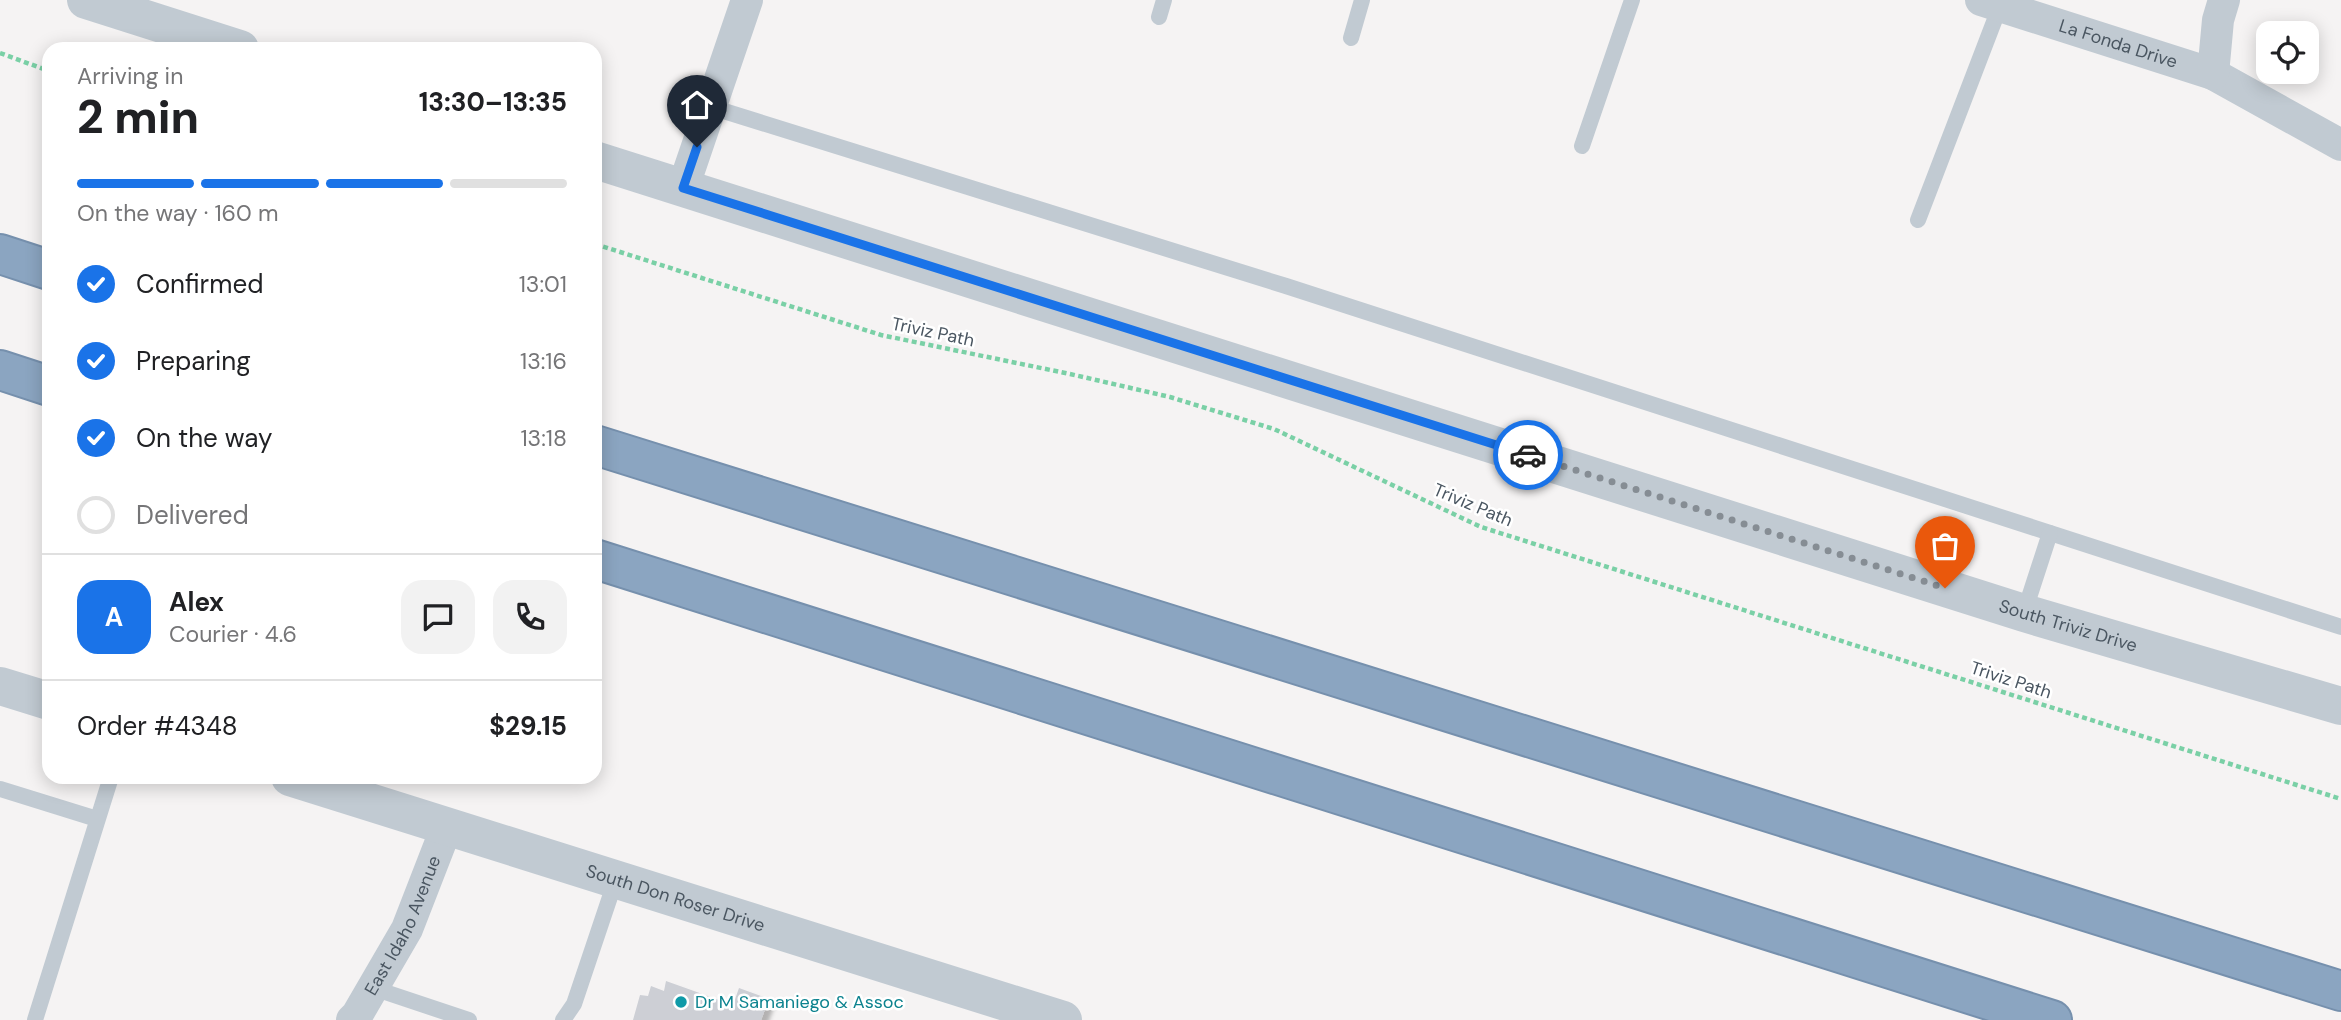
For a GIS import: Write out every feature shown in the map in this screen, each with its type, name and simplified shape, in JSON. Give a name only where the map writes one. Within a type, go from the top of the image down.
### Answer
[{"type":"highway","points":[[0,254],[42,268]]},
{"type":"highway","points":[[0,370],[42,384]]},
{"type":"highway","points":[[602,447],[2341,991]]},
{"type":"highway","points":[[602,561],[2052,1020]]},
{"type":"street","points":[[86,0],[218,42]]},
{"type":"street","points":[[683,188],[747,0]]},
{"type":"street","points":[[2213,74],[2218,20],[2224,0]]},
{"type":"street","name":"La Fonda Drive","points":[[1991,3],[2213,74],[2341,145]]},
{"type":"street","name":"South Triviz Drive","points":[[602,162],[2024,613],[2341,706]]},
{"type":"street","points":[[0,686],[42,699]]},
{"type":"street","name":"South Don Roser Drive","points":[[312,784],[1063,1020]]},
{"type":"street","name":"East Idaho Avenue","points":[[352,1020],[407,929],[447,827]]},
{"type":"lane","points":[[1159,17],[1164,0]]},
{"type":"lane","points":[[1351,38],[1362,0]]},
{"type":"lane","points":[[1582,146],[1632,0]]},
{"type":"lane","points":[[1918,220],[1991,3]]},
{"type":"lane","points":[[711,107],[1273,282],[2341,626]]},
{"type":"lane","points":[[2024,613],[2050,533]]},
{"type":"lane","points":[[35,1020],[109,784]]},
{"type":"lane","points":[[0,789],[97,819]]},
{"type":"lane","points":[[564,1020],[574,1004],[616,879]]},
{"type":"lane","points":[[373,988],[469,1020]]},
{"type":"path","points":[[0,53],[42,68]]},
{"type":"path","name":"Triviz Path","points":[[602,246],[881,335],[1170,397],[1274,429],[1481,527],[2341,799]]},
{"type":"building","name":"Dr M Samaniego & Assoc","points":[[666,981],[733,1005],[739,988],[769,999],[761,1020],[633,1020],[640,995],[648,996],[651,986],[664,991]]},
{"type":"way so far","points":[[1528,455],[1945,588]]},
{"type":"place","name":"Dr M Samaniego & Assoc","points":[[681,1002]]},
{"type":"route","points":[[697,147],[683,188],[1528,455]]}]
